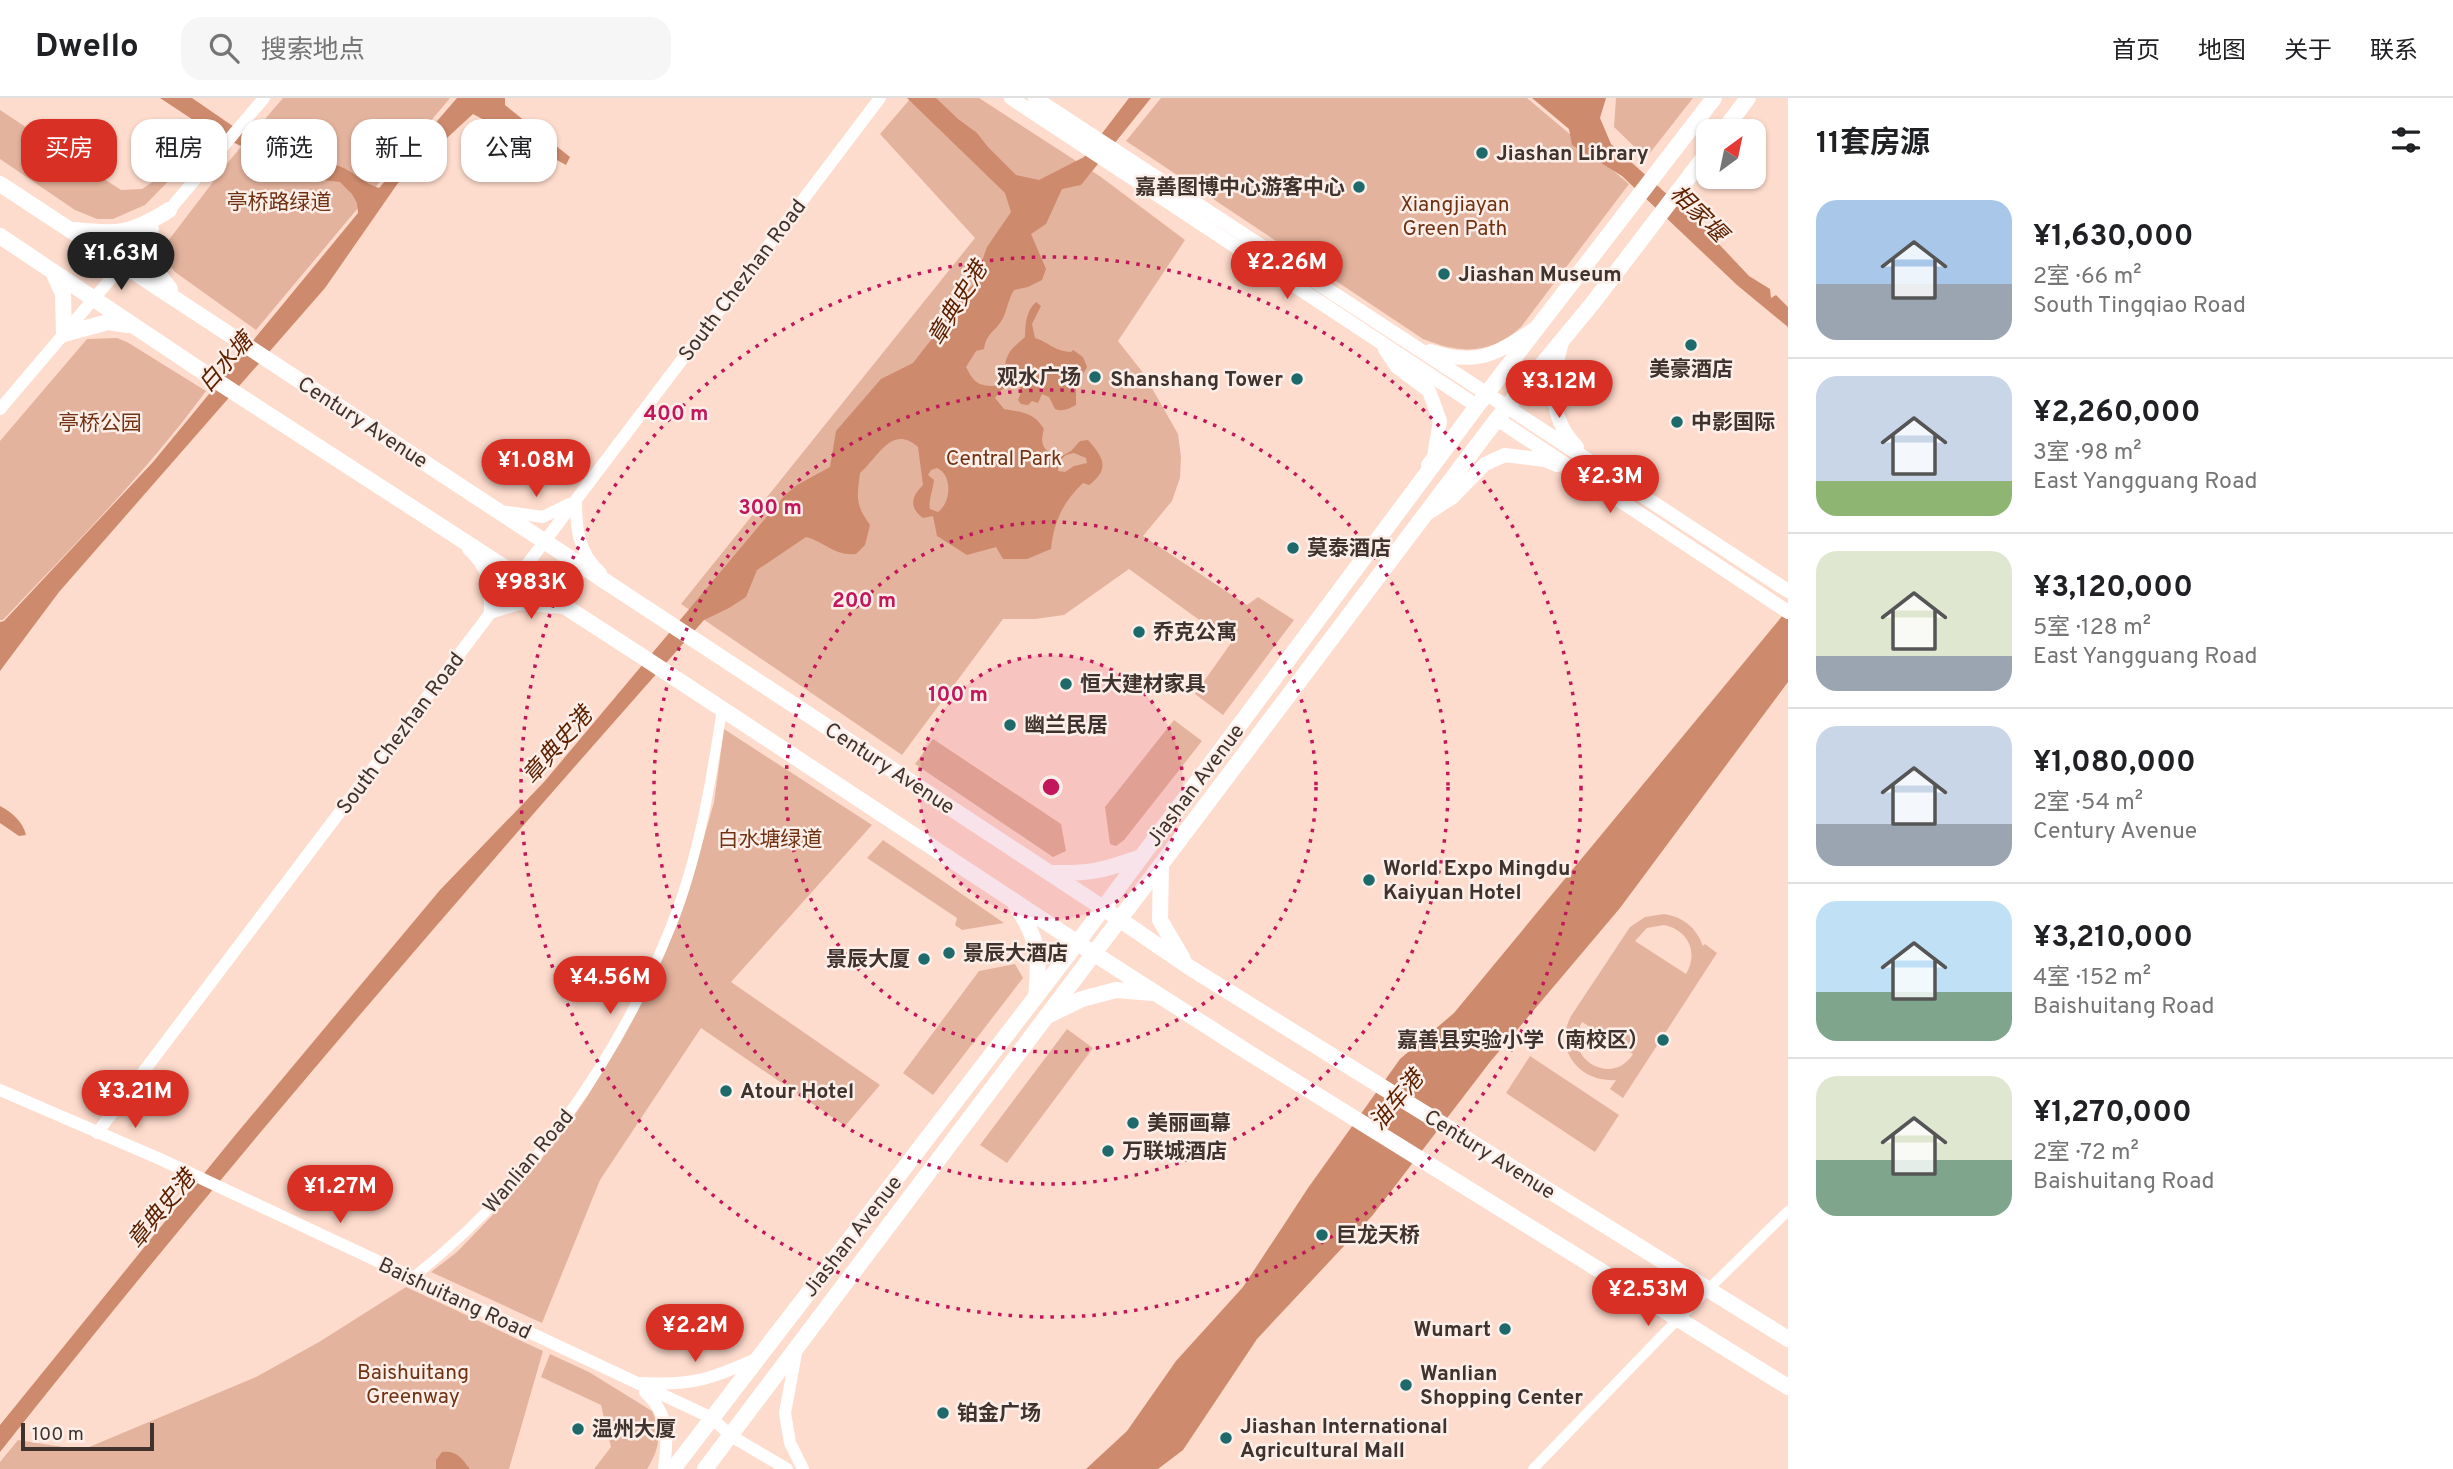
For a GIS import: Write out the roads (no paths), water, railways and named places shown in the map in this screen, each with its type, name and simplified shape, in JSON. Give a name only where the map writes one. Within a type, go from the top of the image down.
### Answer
[{"type":"main road","points":[[1011,98],[1075,132],[1119,161],[1380,342],[1483,400]]},
{"type":"main road","points":[[1035,98],[1075,132]]},
{"type":"main road","name":"Jiashan Avenue","points":[[673,1469],[1078,942],[1419,484],[1714,98]]},
{"type":"main road","points":[[1732,119],[1748,98]]},
{"type":"main road","points":[[1119,161],[1415,346],[1582,476],[1788,612]]},
{"type":"main road","name":"Jiashan Avenue","points":[[705,1469],[1502,413],[1696,168]]},
{"type":"main road","name":"Century Avenue","points":[[0,184],[1049,872],[1189,967],[1788,1339]]},
{"type":"main road","points":[[69,229],[102,233],[124,231],[144,226],[169,210]]},
{"type":"main road","points":[[149,233],[158,274],[180,302]]},
{"type":"main road","name":"Century Avenue","points":[[0,236],[1093,953],[1788,1387]]},
{"type":"main road","points":[[52,271],[63,294],[64,334],[108,322],[134,326]]},
{"type":"main road","points":[[1415,346],[1441,355],[1470,359],[1500,352],[1539,327]]},
{"type":"main road","points":[[1562,339],[1553,373],[1554,405],[1567,437],[1592,463]]},
{"type":"main road","points":[[1380,342],[1397,367],[1429,391],[1440,421],[1434,457],[1420,475],[1419,484]]},
{"type":"main road","points":[[1502,413],[1592,463],[1788,590]]},
{"type":"main road","points":[[1424,516],[1452,496],[1485,464],[1504,455],[1545,460],[1582,476]]},
{"type":"main road","points":[[1049,872],[1084,874],[1141,856]]},
{"type":"main road","points":[[1161,864],[1160,920],[1189,967]]},
{"type":"main road","points":[[1011,898],[1030,927],[1037,944],[1035,997]]},
{"type":"main road","points":[[1045,1017],[1082,999],[1116,990],[1158,993]]},
{"type":"street","points":[[0,409],[264,98]]},
{"type":"street","name":"South Chezhan Road","points":[[97,1133],[880,98]]},
{"type":"street","points":[[499,511],[543,517],[576,500],[577,536],[584,552],[594,566],[623,593]]},
{"type":"street","points":[[441,525],[484,566],[490,587],[490,613],[519,604],[572,610]]},
{"type":"street","name":"Wanlian Road","points":[[412,1278],[453,1246],[503,1195],[555,1134],[586,1089],[635,1004],[671,925],[694,852],[708,801],[722,709]]},
{"type":"street","name":"Baishuitang Road","points":[[0,1090],[160,1159],[712,1418],[730,1436],[787,1469]]},
{"type":"street","points":[[1533,1469],[1678,1319],[1788,1211]]},
{"type":"street","points":[[797,1348],[785,1413],[790,1443],[803,1469]]},
{"type":"street","points":[[635,1382],[686,1384],[720,1375],[758,1359]]},
{"type":"street","points":[[635,1382],[659,1405],[667,1433],[664,1469]]},
{"type":"water","points":[[160,98],[192,98],[222,119],[192,119]]},
{"type":"water","points":[[457,98],[505,98],[505,105],[522,119],[482,119],[473,114],[468,119],[461,119],[461,125],[447,138],[447,119],[439,119]]},
{"type":"water","name":"章典史港","points":[[907,98],[936,98],[977,133],[1016,175],[1039,180],[1084,157],[1129,98],[1151,98],[1081,185],[1062,189],[1046,224],[1031,234],[1046,269],[1042,280],[1014,290],[1003,318],[989,335],[984,349],[976,351],[966,367],[976,382],[994,386],[1004,374],[1009,352],[1025,337],[1028,314],[1036,302],[1041,306],[1032,324],[1035,338],[1060,350],[1073,350],[1083,357],[1087,367],[1076,386],[1076,405],[1070,408],[1055,409],[1049,397],[1042,394],[1038,403],[1032,401],[1028,405],[1021,404],[1018,400],[1021,392],[1019,384],[1001,390],[995,398],[1004,409],[1027,414],[1040,423],[1044,429],[1042,440],[1047,451],[1062,456],[1080,441],[1088,440],[1101,458],[1100,474],[1089,485],[1083,483],[1065,505],[1054,530],[1051,549],[1027,559],[1003,559],[996,547],[967,555],[937,536],[933,516],[923,518],[915,510],[914,497],[923,485],[918,447],[901,439],[886,445],[860,473],[858,500],[870,525],[865,545],[856,554],[848,554],[806,537],[757,570],[746,597],[704,620],[258,1135],[0,1452],[0,1425],[232,1139],[440,890],[544,782],[785,495],[797,485],[830,467],[836,431],[881,379],[913,363],[931,340],[950,306],[974,284],[987,247],[1011,212],[1005,193]],"holes":[[[1074,453],[1086,458],[1087,463],[1074,466],[1065,472],[1058,471],[1059,461]],[[937,468],[948,483],[946,502],[938,512],[930,509],[934,480],[928,475],[931,470]]]},
{"type":"water","points":[[1532,98],[1606,98],[1600,118],[1611,144],[1699,223],[1749,276],[1770,289],[1771,298],[1776,295],[1788,307],[1788,327],[1737,285],[1622,176],[1572,145],[1569,129]]},
{"type":"water","points":[[227,122],[241,132],[241,146],[227,140]]},
{"type":"water","points":[[557,147],[570,157],[566,165],[557,160]]},
{"type":"water","points":[[337,166],[351,173],[351,182],[365,182],[379,188],[384,182],[399,182],[325,288],[59,592],[0,671],[0,622],[4,621],[153,462],[358,213],[352,194],[337,182]]},
{"type":"water","name":"油车港","points":[[1788,609],[1788,682],[1620,908],[1490,1062],[1372,1216],[1257,1339],[1183,1450],[1158,1469],[1086,1469],[1127,1431],[1176,1361],[1243,1287],[1308,1188],[1400,1059],[1454,1013]]},
{"type":"water","points":[[0,806],[16,818],[26,835],[19,836],[0,823]]},
{"type":"water","points":[[442,1452],[455,1454],[470,1469],[436,1469],[436,1460]]},
{"type":"place","name":"Jiashan Library","points":[[1482,153]]},
{"type":"place","name":"嘉善图博中心游客中心","points":[[1359,187]]},
{"type":"place","name":"Jiashan Museum","points":[[1444,274]]},
{"type":"place","name":"美豪酒店","points":[[1691,345]]},
{"type":"place","name":"观水广场","points":[[1095,377]]},
{"type":"place","name":"Shanshang Tower","points":[[1297,379]]},
{"type":"place","name":"中影国际","points":[[1677,422]]},
{"type":"place","name":"莫泰酒店","points":[[1293,548]]},
{"type":"place","name":"乔克公寓","points":[[1139,632]]},
{"type":"place","name":"恒大建材·家具","points":[[1066,684]]},
{"type":"place","name":"幽兰民居","points":[[1010,725]]},
{"type":"place","name":"World Expo Mingdu Kaiyuan Hotel","points":[[1369,880]]},
{"type":"place","name":"景辰大酒店","points":[[949,953]]},
{"type":"place","name":"景辰大厦","points":[[924,959]]},
{"type":"place","name":"嘉善县实验小学（南校区）","points":[[1663,1040]]},
{"type":"place","name":"Atour Hotel","points":[[726,1091]]},
{"type":"place","name":"美丽画幕","points":[[1133,1123]]},
{"type":"place","name":"万联城酒店","points":[[1108,1151]]},
{"type":"place","name":"巨龙天桥","points":[[1322,1235]]},
{"type":"place","name":"Wumart","points":[[1505,1329]]},
{"type":"place","name":"Wanlian Shopping Center","points":[[1406,1385]]},
{"type":"place","name":"铂金广场","points":[[943,1413]]},
{"type":"place","name":"温州大厦","points":[[578,1429]]},
{"type":"place","name":"Jiashan International Agricultural Mall","points":[[1226,1438]]},
{"type":"park label","name":"亭桥路绿道","points":[[279,202]]},
{"type":"park label","name":"Xiangjiayan Green Path","points":[[1455,216]]},
{"type":"park label","name":"亭桥公园","points":[[100,423]]},
{"type":"park label","name":"Central Park","points":[[1004,458]]},
{"type":"park label","name":"白水塘绿道","points":[[770,839]]},
{"type":"park label","name":"Baishuitang Greenway","points":[[413,1384]]},
{"type":"water label","name":"相家堰","points":[[1699,213]]},
{"type":"water label","name":"白水塘","points":[[225,362]]}]
